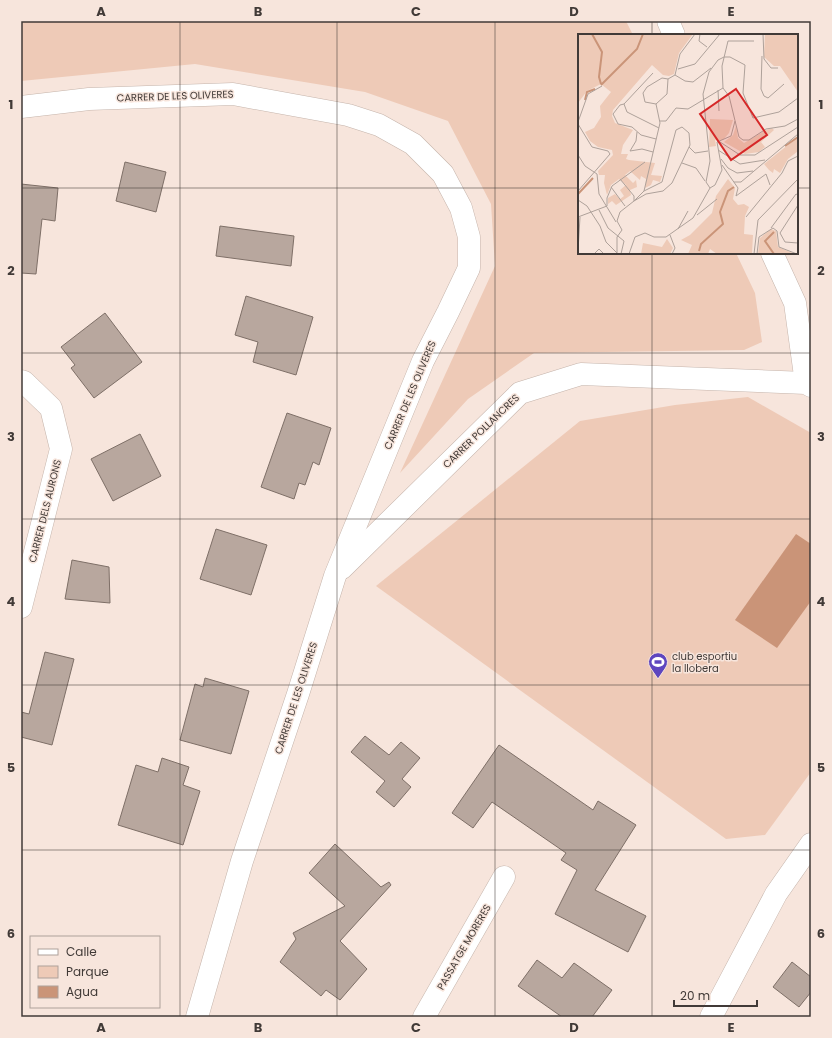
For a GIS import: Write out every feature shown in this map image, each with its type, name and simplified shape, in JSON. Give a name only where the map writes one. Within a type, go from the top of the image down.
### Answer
[{"type":"street","points":[[668,21],[674,34]]},
{"type":"street","name":"CARRER DE LES OLIVERES","points":[[21,107],[89,99],[233,94],[348,115],[379,125],[413,144],[443,174],[461,208],[469,237],[468,268],[423,361],[335,576],[298,694],[242,861],[197,1017]]},
{"type":"street","points":[[772,254],[795,302],[808,385]]},
{"type":"street","name":"CARRER POLLANCRES","points":[[335,576],[520,393],[581,374],[808,385]]},
{"type":"street","name":"CARRER DELS AURONS","points":[[21,381],[24,382],[51,408],[61,449],[21,607]]},
{"type":"street","points":[[711,1017],[776,894],[811,844]]},
{"type":"street","name":"PASSATGE MORERES","points":[[424,1017],[504,877]]},
{"type":"green space","points":[[21,21],[626,21],[632,34],[578,34],[578,254],[736,254],[755,293],[762,342],[744,350],[534,353],[468,399],[400,473],[495,266],[491,204],[448,121],[365,92],[195,64],[21,81]]},
{"type":"green space","name":"club esportiu la llobera","points":[[748,397],[811,433],[811,772],[765,835],[726,839],[376,586],[580,421],[675,405]]},
{"type":"water","points":[[796,534],[811,544],[811,601],[777,648],[735,620]]},
{"type":"building","points":[[125,162],[166,172],[156,212],[116,201]]},
{"type":"building","points":[[21,184],[58,188],[55,221],[42,219],[36,274],[21,273]]},
{"type":"building","points":[[220,226],[294,236],[291,266],[216,256]]},
{"type":"building","points":[[246,296],[313,317],[296,375],[253,362],[258,342],[235,335]]},
{"type":"building","points":[[105,313],[142,362],[94,398],[71,368],[75,365],[61,347]]},
{"type":"building","points":[[287,413],[331,428],[319,465],[313,462],[305,485],[299,483],[294,499],[261,487]]},
{"type":"building","points":[[140,434],[161,476],[113,501],[91,459]]},
{"type":"building","points":[[216,529],[267,545],[251,595],[200,579]]},
{"type":"building","points":[[72,560],[109,567],[110,603],[65,599]]},
{"type":"building","points":[[45,652],[74,659],[52,745],[21,737],[21,712],[29,714]]},
{"type":"building","points":[[205,678],[249,691],[231,754],[180,740],[195,684],[203,687]]},
{"type":"building","points":[[365,736],[389,755],[401,742],[420,758],[402,779],[411,787],[394,807],[376,792],[385,781],[351,752]]},
{"type":"building","points":[[499,745],[593,810],[598,801],[636,825],[595,890],[646,916],[628,952],[555,914],[577,870],[561,860],[566,853],[492,802],[473,828],[452,813]]},
{"type":"building","points":[[162,758],[189,767],[183,785],[200,791],[183,845],[118,825],[136,765],[158,772]]},
{"type":"building","points":[[335,844],[381,887],[389,882],[391,885],[340,941],[367,969],[340,1000],[326,990],[321,996],[280,962],[296,939],[293,933],[345,906],[309,873]]},
{"type":"building","points":[[537,960],[562,978],[574,963],[612,990],[592,1017],[562,1017],[518,986]]},
{"type":"building","points":[[792,962],[811,977],[811,992],[799,1007],[773,987]]},
{"type":"place","name":"club esportiu la llobera","points":[[658,679]]}]
